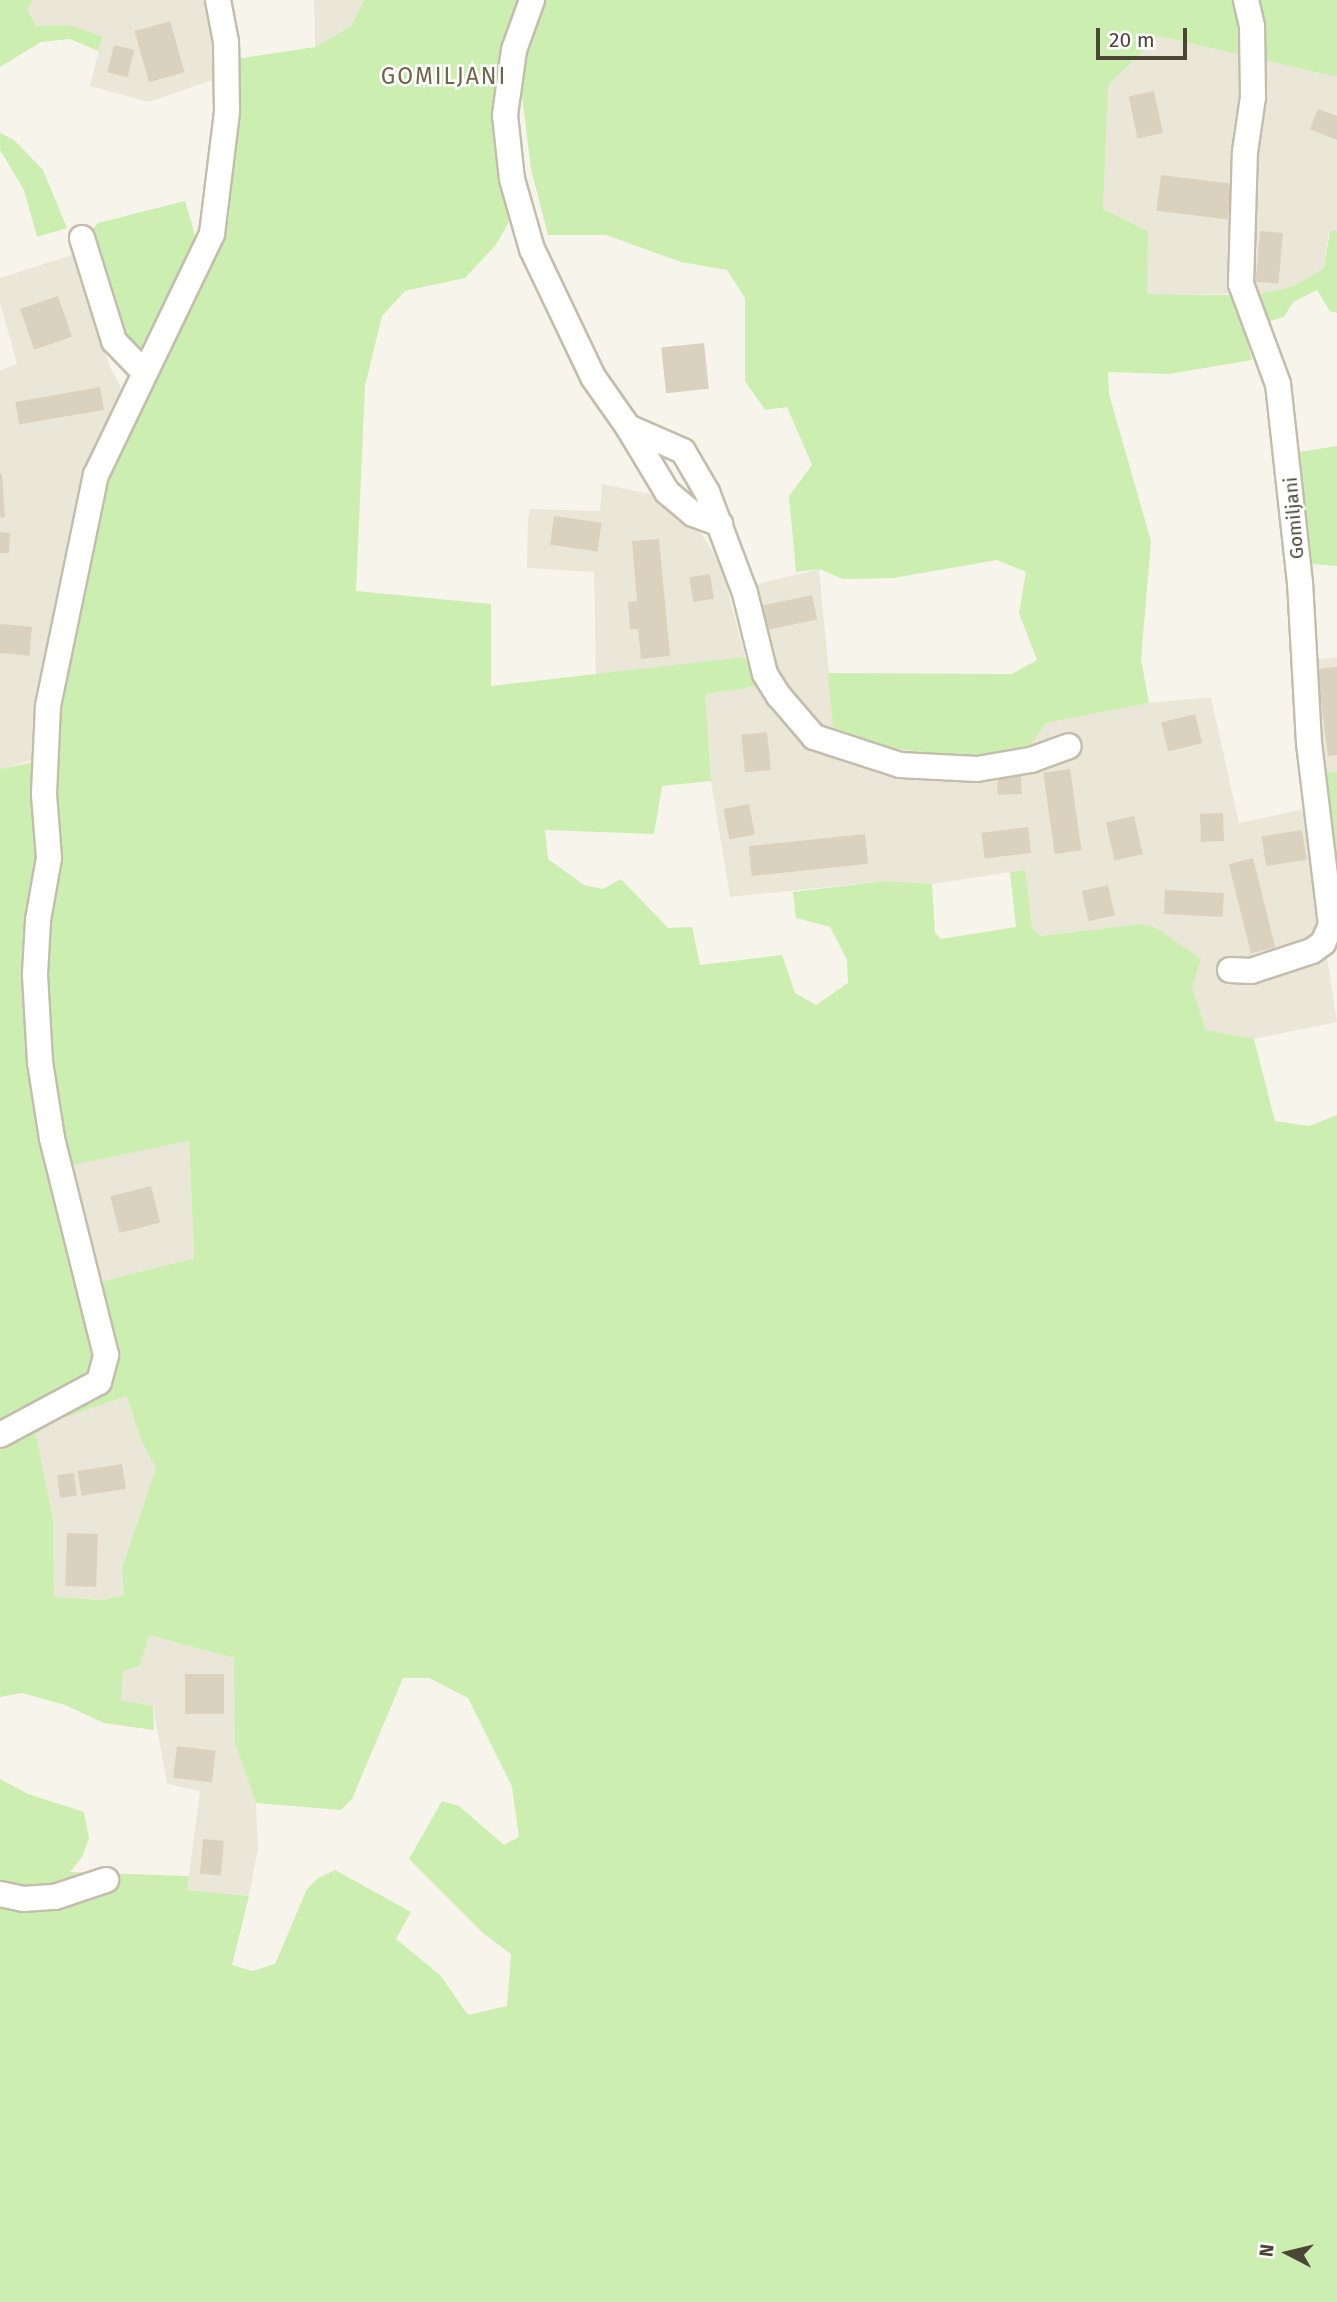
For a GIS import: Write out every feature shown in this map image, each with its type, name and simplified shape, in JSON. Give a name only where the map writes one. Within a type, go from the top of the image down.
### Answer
[{"type":"street","points":[[0,1436],[99,1382],[106,1355],[52,1138],[40,1062],[35,974],[38,920],[49,858],[44,794],[48,706],[96,475],[143,371],[212,234],[226,111],[226,42],[218,0]]},
{"type":"street","points":[[532,0],[514,50],[505,115],[512,179],[532,248],[593,377],[628,427],[667,492],[693,514],[720,524]]},
{"type":"street","name":"Gomiljani","points":[[1230,970],[1251,971],[1312,951],[1323,943],[1331,925],[1309,743],[1298,570],[1278,384],[1241,284],[1245,152],[1252,97],[1252,26],[1246,0]]},
{"type":"street","points":[[82,238],[114,341],[143,371]]},
{"type":"street","points":[[628,427],[682,451],[720,524],[745,593],[765,674],[797,721],[814,737],[900,765],[976,769],[1031,760],[1069,746]]},
{"type":"street","points":[[0,1894],[23,1899],[55,1897],[106,1880]]},
{"type":"shaded area","points":[[33,0],[209,0],[218,78],[149,102],[90,86],[102,37],[71,25],[36,26],[27,9]]},
{"type":"shaded area","points":[[314,0],[364,0],[351,26],[315,47]]},
{"type":"shaded area","points":[[1159,36],[1337,77],[1337,231],[1329,231],[1324,268],[1294,286],[1260,294],[1147,294],[1148,231],[1103,209],[1108,85]]},
{"type":"shaded area","points":[[75,254],[109,365],[122,390],[83,481],[70,536],[37,706],[36,759],[0,769],[0,371],[17,364],[0,303],[0,278]]},
{"type":"shaded area","points":[[602,484],[655,495],[702,535],[721,564],[745,657],[596,677],[594,572],[527,568],[528,519],[530,509],[600,511]]},
{"type":"shaded area","points":[[819,569],[835,736],[905,750],[982,758],[1027,750],[1046,723],[1149,703],[1211,697],[1239,823],[1304,809],[1337,1022],[1254,1039],[1206,1030],[1192,987],[1200,959],[1142,924],[1040,936],[1032,928],[1024,870],[932,884],[885,881],[730,897],[711,781],[705,694],[759,686],[753,585]]},
{"type":"shaded area","points":[[1337,657],[1337,772],[1321,773],[1310,660]]},
{"type":"shaded area","points":[[189,1141],[194,1258],[80,1287],[52,1169]]},
{"type":"shaded area","points":[[127,1396],[140,1438],[156,1468],[122,1566],[124,1595],[103,1600],[54,1597],[53,1520],[36,1434],[57,1420]]},
{"type":"shaded area","points":[[149,1635],[235,1658],[235,1743],[256,1803],[258,1848],[249,1896],[187,1890],[200,1791],[167,1784],[153,1706],[121,1701],[123,1671],[140,1666]]},
{"type":"green space","points":[[0,0],[33,0],[27,9],[36,26],[71,25],[103,37],[98,51],[70,39],[41,42],[0,67]]},
{"type":"green space","points":[[364,0],[1337,0],[1337,77],[1159,36],[1108,85],[1103,209],[1148,231],[1147,294],[1234,295],[1252,360],[1169,374],[1108,372],[1109,394],[1151,541],[1141,659],[1149,703],[1046,723],[1027,750],[982,758],[905,750],[834,736],[828,673],[1012,674],[1037,660],[1019,613],[1026,572],[997,560],[893,578],[843,579],[819,569],[796,572],[789,496],[812,465],[787,407],[765,410],[745,381],[745,298],[727,270],[681,262],[606,235],[548,235],[531,169],[522,96],[492,103],[509,209],[508,224],[495,246],[465,278],[405,291],[382,316],[365,386],[356,591],[491,604],[491,686],[745,657],[759,686],[705,694],[711,781],[662,786],[654,834],[545,830],[548,859],[584,885],[603,889],[621,879],[668,928],[692,927],[700,965],[782,955],[795,993],[816,1005],[848,983],[847,960],[830,927],[796,918],[793,892],[885,881],[932,884],[935,933],[941,939],[1016,927],[1010,872],[1025,870],[1032,928],[1040,936],[1142,924],[1156,928],[1201,959],[1192,987],[1206,1030],[1254,1039],[1275,1121],[1309,1126],[1337,1115],[1337,2302],[0,2302],[0,1779],[28,1794],[84,1812],[89,1838],[82,1857],[70,1872],[189,1876],[187,1890],[249,1896],[232,1965],[252,1971],[275,1964],[307,1889],[318,1878],[335,1870],[411,1912],[396,1939],[440,1975],[468,2015],[507,2006],[511,1954],[484,1934],[409,1859],[442,1801],[459,1806],[504,1845],[519,1837],[512,1787],[468,1698],[429,1678],[403,1678],[352,1799],[341,1810],[256,1803],[235,1743],[234,1658],[149,1635],[140,1666],[123,1671],[121,1700],[153,1706],[154,1730],[104,1723],[65,1705],[22,1693],[0,1697],[0,769],[57,757],[60,705],[108,479],[229,218],[236,59],[315,47],[351,26]],"holes":[[[189,1141],[194,1258],[81,1287],[53,1169]],[[127,1396],[140,1438],[156,1468],[122,1567],[124,1595],[103,1600],[54,1597],[53,1519],[36,1434],[57,1420]]]},
{"type":"green space","points":[[0,133],[14,140],[43,170],[67,228],[37,237],[24,190],[0,150]]},
{"type":"green space","points":[[185,201],[197,242],[146,350],[135,348],[124,336],[91,231],[98,223]]},
{"type":"green space","points":[[1330,231],[1337,231],[1337,313],[1330,311],[1317,290],[1293,302],[1284,317],[1266,322],[1260,294],[1294,286],[1324,268]]},
{"type":"green space","points":[[1337,446],[1337,566],[1312,564],[1299,452]]},
{"type":"green space","points":[[1337,772],[1337,891],[1321,773]]},
{"type":"building","points":[[170,21],[185,72],[149,82],[134,31]]},
{"type":"building","points":[[114,45],[134,50],[128,77],[107,72]]},
{"type":"building","points":[[1154,91],[1163,133],[1138,138],[1129,96]]},
{"type":"building","points":[[1318,109],[1337,116],[1337,140],[1310,129]]},
{"type":"building","points":[[1161,175],[1232,184],[1228,220],[1157,211]]},
{"type":"building","points":[[1260,231],[1283,233],[1278,284],[1256,282]]},
{"type":"building","points":[[58,296],[72,337],[34,350],[20,309]]},
{"type":"building","points":[[704,343],[709,389],[666,393],[661,347]]},
{"type":"building","points":[[100,387],[104,410],[19,425],[15,402]]},
{"type":"building","points":[[2,473],[5,517],[0,518],[0,474]]},
{"type":"building","points":[[554,516],[602,523],[597,551],[550,545]]},
{"type":"building","points":[[0,532],[10,533],[9,553],[0,553]]},
{"type":"building","points":[[659,539],[670,656],[641,659],[638,629],[630,629],[628,602],[637,601],[632,541]]},
{"type":"building","points":[[710,574],[714,599],[693,602],[689,577]]},
{"type":"building","points":[[812,595],[817,619],[767,630],[762,606]]},
{"type":"building","points":[[0,624],[32,627],[29,656],[0,653]]},
{"type":"building","points":[[1337,667],[1337,755],[1328,756],[1317,669]]},
{"type":"building","points":[[1195,714],[1202,743],[1168,752],[1161,722]]},
{"type":"building","points":[[767,732],[771,770],[745,773],[741,735]]},
{"type":"building","points":[[1070,769],[1081,850],[1055,854],[1043,773]]},
{"type":"building","points":[[1021,771],[1022,794],[998,795],[997,772]]},
{"type":"building","points":[[749,804],[755,834],[729,839],[723,809]]},
{"type":"building","points":[[1223,813],[1224,841],[1201,842],[1200,814]]},
{"type":"building","points":[[1134,816],[1143,854],[1115,861],[1106,823]]},
{"type":"building","points":[[1028,827],[1031,853],[985,859],[981,833]]},
{"type":"building","points":[[1302,830],[1307,860],[1266,866],[1262,836]]},
{"type":"building","points":[[865,834],[868,864],[752,876],[749,846]]},
{"type":"building","points":[[1253,858],[1275,947],[1251,953],[1229,864]]},
{"type":"building","points":[[1108,885],[1115,915],[1089,921],[1082,891]]},
{"type":"building","points":[[1165,890],[1224,893],[1223,917],[1164,914]]},
{"type":"building","points":[[151,1186],[160,1223],[119,1233],[110,1196]]},
{"type":"building","points":[[122,1464],[126,1489],[81,1496],[78,1471]]},
{"type":"building","points":[[74,1473],[77,1496],[60,1498],[57,1475]]},
{"type":"building","points":[[67,1533],[98,1534],[96,1587],[65,1586]]},
{"type":"building","points":[[185,1674],[224,1674],[224,1714],[185,1714]]},
{"type":"building","points":[[177,1746],[216,1751],[212,1783],[173,1778]]},
{"type":"building","points":[[203,1839],[224,1841],[221,1876],[200,1874]]},
{"type":"district","name":"GOMILJANI","points":[[444,76]]}]
